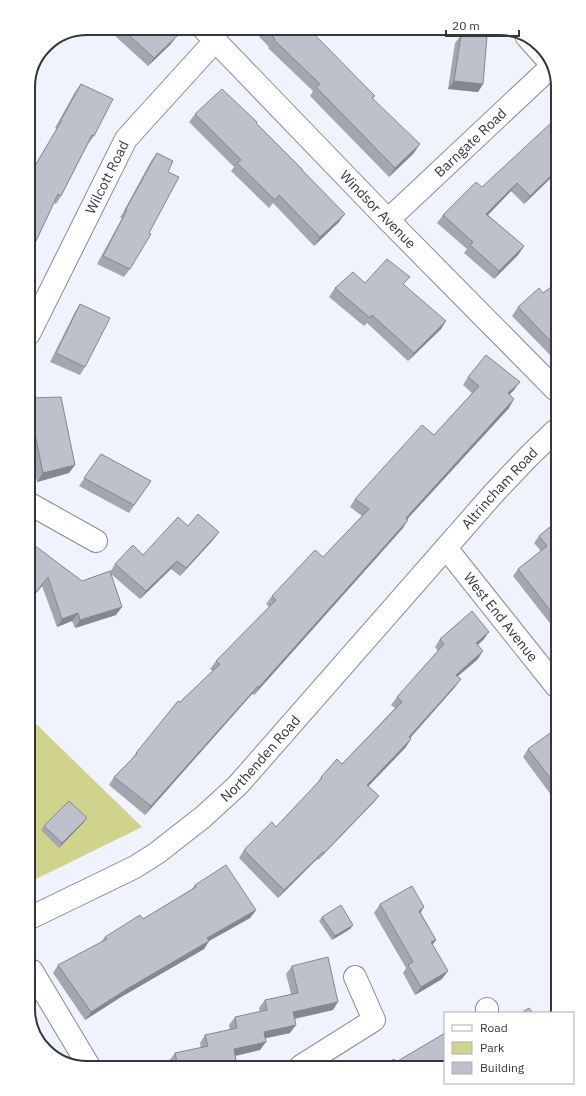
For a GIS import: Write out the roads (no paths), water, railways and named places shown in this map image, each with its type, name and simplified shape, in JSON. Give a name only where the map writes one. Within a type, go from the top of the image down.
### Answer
[{"type":"street","name":"Windsor Avenue","points":[[209,35],[388,220],[551,385]]},
{"type":"street","name":"Wilcott Road","points":[[35,322],[126,139],[209,35]]},
{"type":"street","name":"Barngate Road","points":[[388,220],[548,71]]},
{"type":"street","name":"Altrincham Road","points":[[446,548],[499,488],[551,435]]},
{"type":"street","points":[[35,507],[96,541]]},
{"type":"street","name":"West End Avenue","points":[[446,548],[551,680]]},
{"type":"street","name":"Northenden Road","points":[[35,916],[135,867],[157,853],[204,817],[238,785],[446,548]]},
{"type":"street","points":[[35,976],[86,1061]]},
{"type":"street","points":[[310,1061],[374,1020],[355,977]]}]
